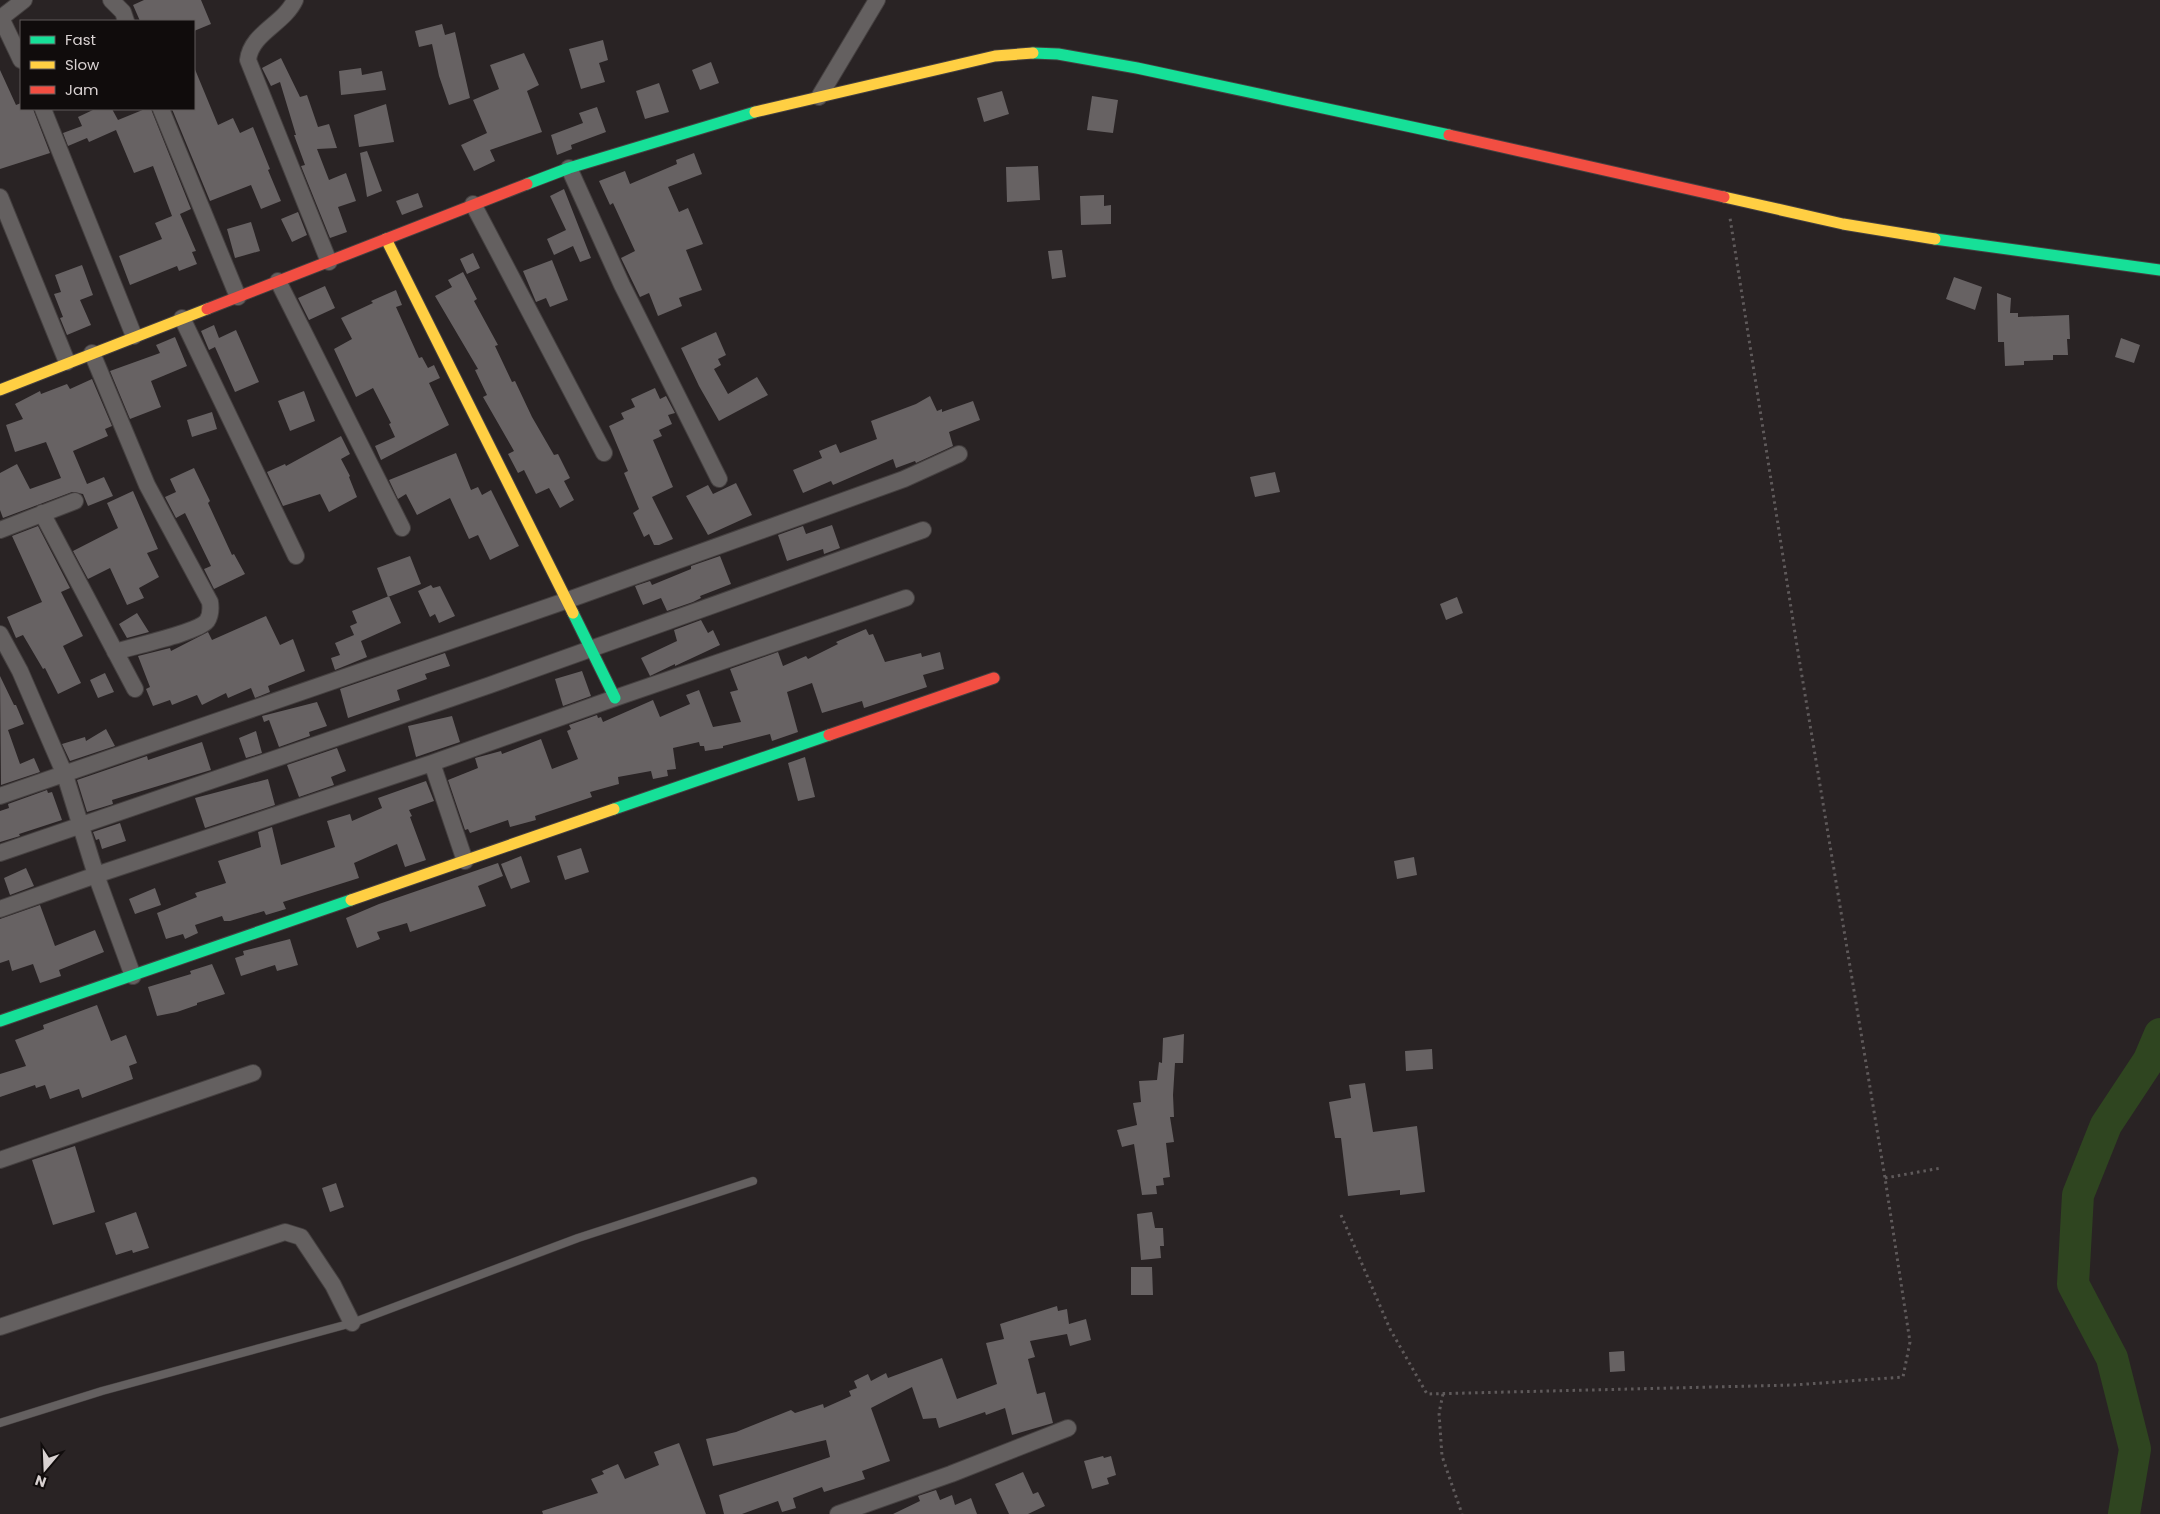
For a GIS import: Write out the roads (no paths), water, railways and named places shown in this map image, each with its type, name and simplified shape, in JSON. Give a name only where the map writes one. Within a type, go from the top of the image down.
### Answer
[{"type":"street","points":[[20,58],[1,13],[24,0]]},
{"type":"street","points":[[111,0],[122,12],[126,20]]},
{"type":"street","points":[[295,0],[279,22],[253,43],[249,51],[248,60],[329,262]]},
{"type":"street","points":[[819,97],[877,0]]},
{"type":"street","points":[[0,390],[67,362],[569,168],[714,123],[996,56],[1029,53],[1058,54],[1137,68],[1481,142],[1843,224],[1974,246],[2160,270]]},
{"type":"street","points":[[43,110],[134,336]]},
{"type":"street","points":[[161,110],[238,297]]},
{"type":"street","points":[[569,168],[622,285],[719,479]]},
{"type":"street","points":[[0,197],[67,362]]},
{"type":"street","points":[[473,204],[604,453]]},
{"type":"street","points":[[386,239],[568,600],[615,698]]},
{"type":"street","points":[[278,282],[402,528]]},
{"type":"street","points":[[182,318],[296,556]]},
{"type":"street","points":[[92,353],[147,485],[210,602],[211,612],[206,621],[193,629],[115,652]]},
{"type":"street","points":[[0,796],[568,600],[896,482],[959,454]]},
{"type":"street","points":[[0,530],[75,501]]},
{"type":"street","points":[[42,513],[135,688]]},
{"type":"street","points":[[0,853],[591,649],[923,530]]},
{"type":"street","points":[[0,909],[432,763],[906,598]]},
{"type":"street","points":[[0,634],[20,671],[65,775],[96,875],[133,976]]},
{"type":"street","points":[[0,1021],[994,678]]},
{"type":"street","points":[[432,763],[465,862]]},
{"type":"street","points":[[0,1160],[253,1074]]},
{"type":"street","points":[[0,1327],[285,1232],[301,1237],[333,1285],[352,1323]]},
{"type":"street","points":[[838,1514],[951,1474],[1068,1428]]},
{"type":"lane","points":[[0,1423],[102,1391],[352,1323],[578,1238],[753,1181]]},
{"type":"waterway","points":[[2124,1514],[2135,1449],[2112,1358],[2073,1284],[2078,1195],[2106,1125],[2149,1060],[2160,1034]]}]
